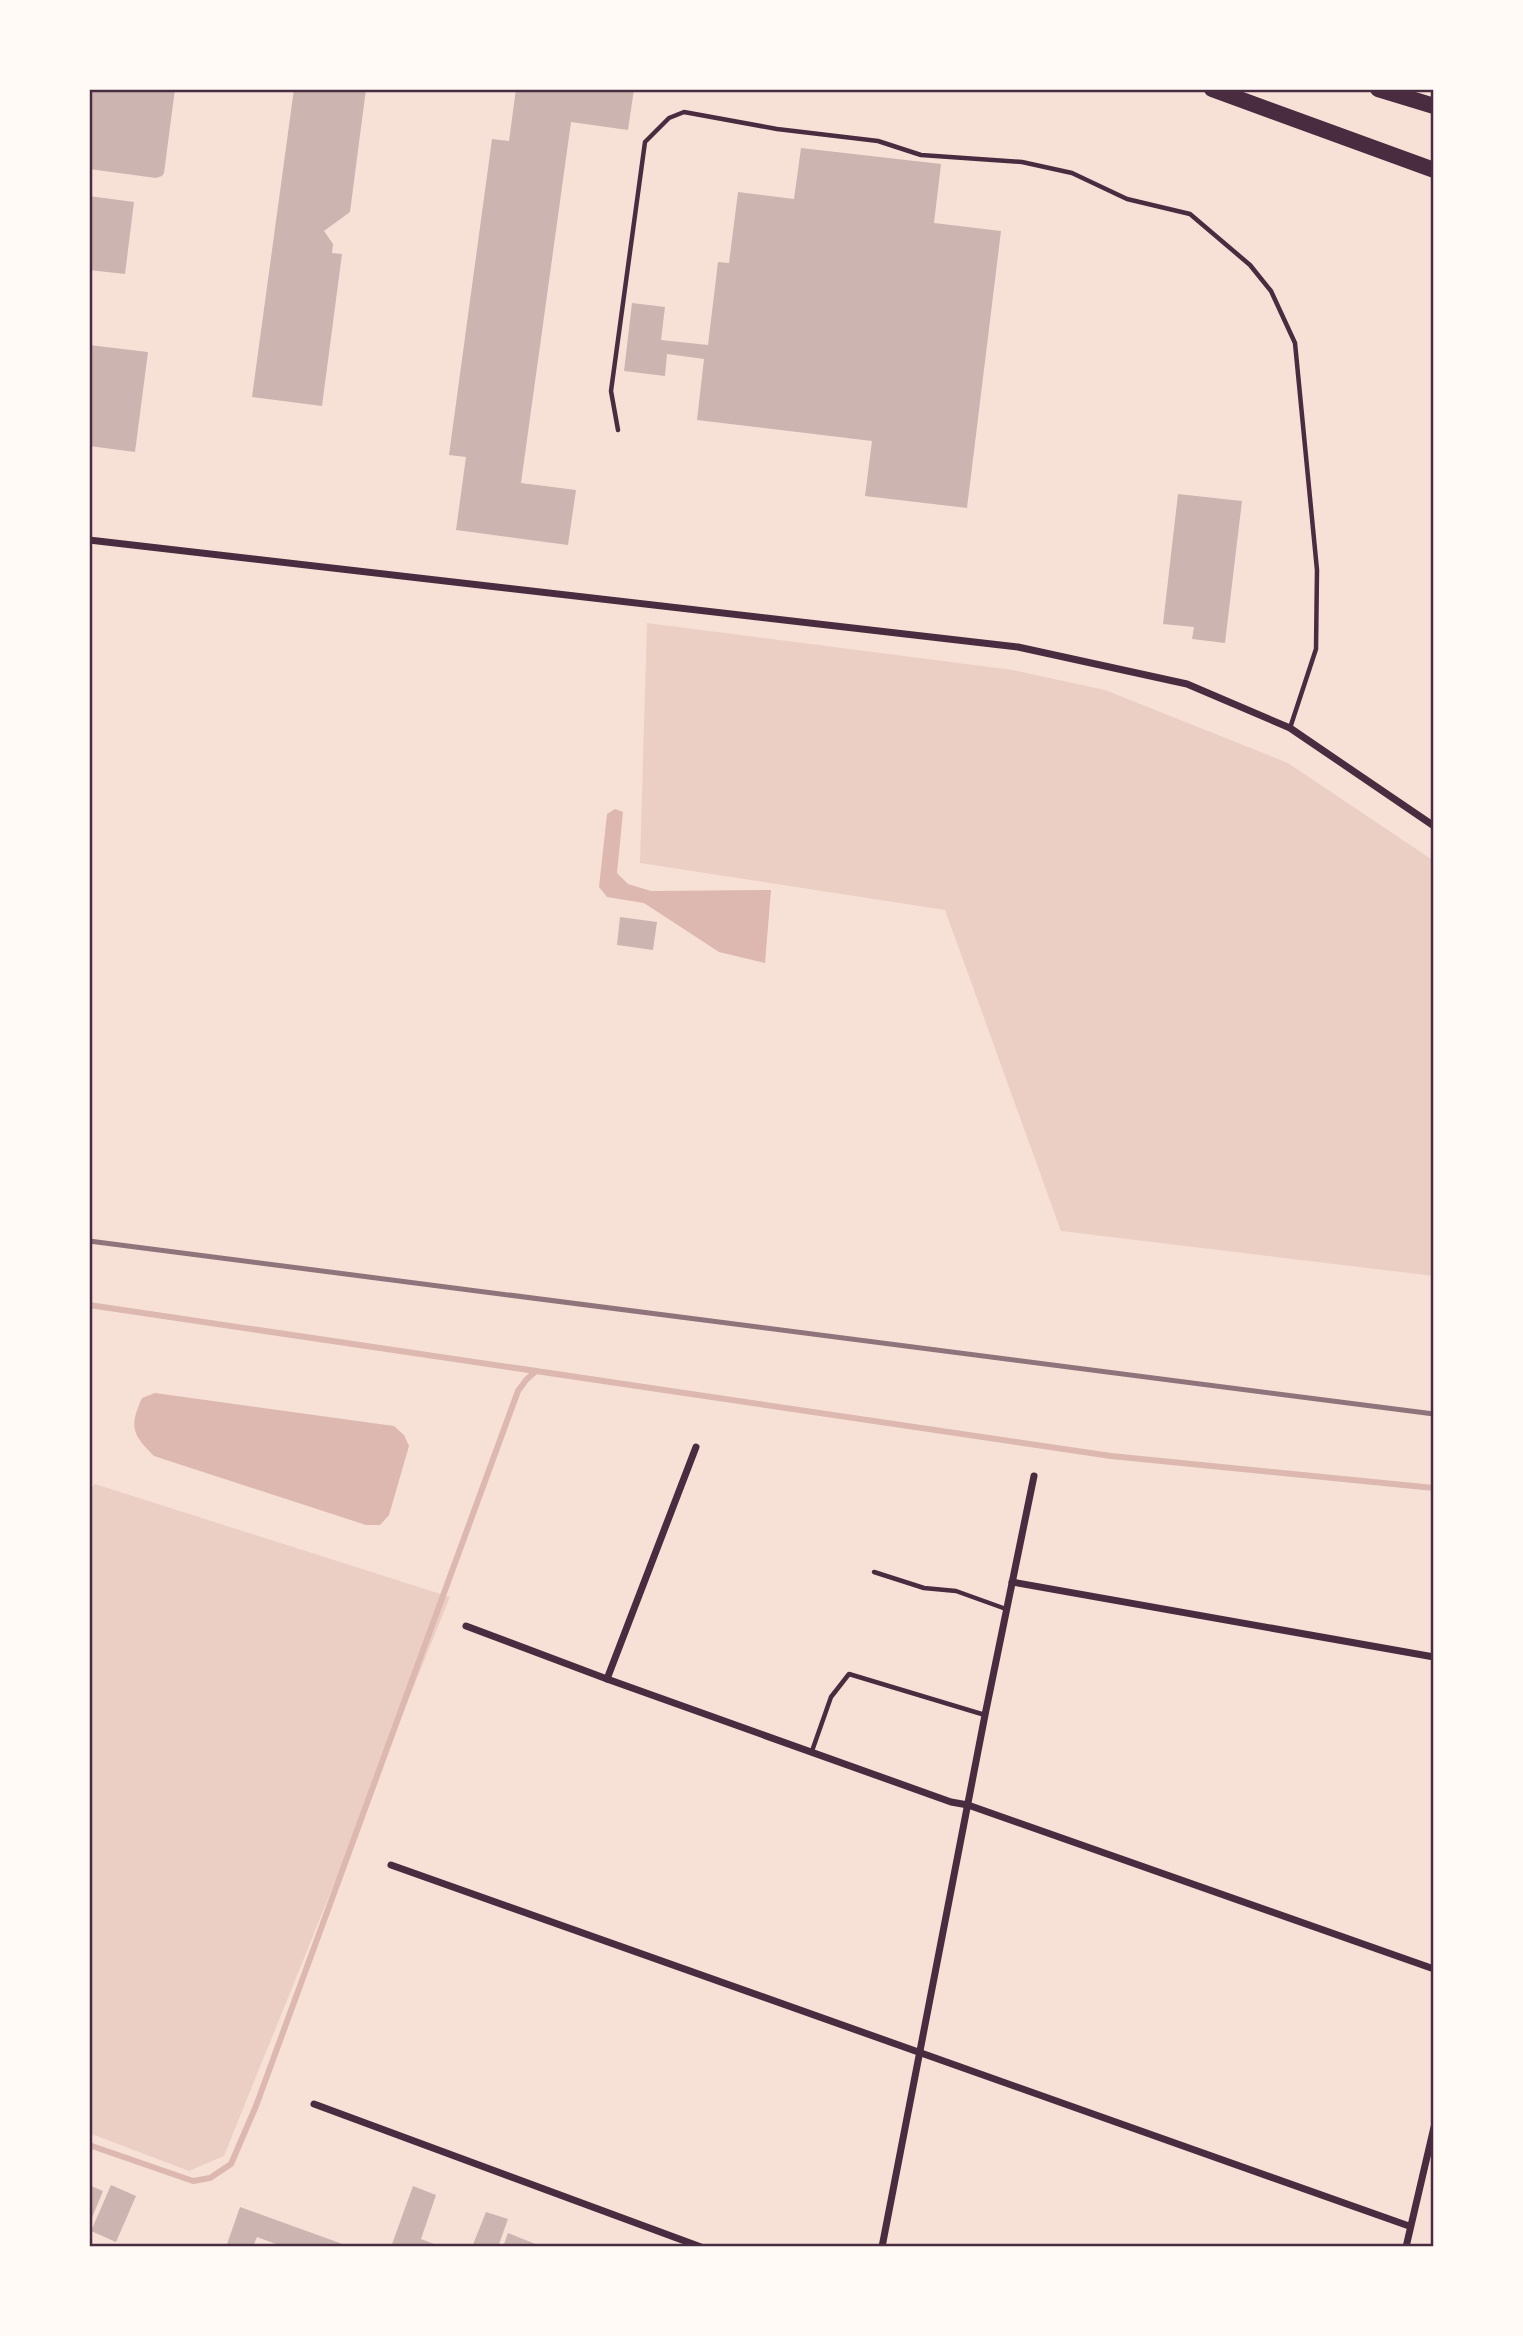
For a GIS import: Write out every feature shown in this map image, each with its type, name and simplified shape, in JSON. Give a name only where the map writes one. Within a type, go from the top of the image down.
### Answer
[{"type":"highway","points":[[1212,89],[1434,170]]},
{"type":"highway","points":[[1378,89],[1434,106]]},
{"type":"street","points":[[89,541],[1018,647],[1186,684],[1290,728],[1434,826]]},
{"type":"street","points":[[607,1679],[696,1447]]},
{"type":"street","points":[[882,2247],[1034,1476]]},
{"type":"street","points":[[1012,1582],[1434,1657]]},
{"type":"street","points":[[466,1626],[951,1802],[968,1805],[1434,1969]]},
{"type":"street","points":[[391,1865],[1409,2226]]},
{"type":"street","points":[[314,2104],[701,2247]]},
{"type":"street","points":[[1406,2247],[1434,2127]]},
{"type":"lane","points":[[618,430],[611,391],[645,142],[669,118],[684,113],[778,129],[878,141],[921,155],[1022,162],[1072,173],[1127,199],[1190,214],[1250,265],[1272,291],[1295,343],[1317,589],[1316,649],[1290,728]]},
{"type":"lane","points":[[874,1572],[924,1588],[956,1591],[1006,1609]]},
{"type":"lane","points":[[811,1752],[831,1697],[849,1674],[985,1715]]},
{"type":"shaded area","points":[[647,623],[1013,670],[1105,690],[1288,763],[1434,861],[1434,1276],[1061,1231],[945,910],[640,863]]},
{"type":"shaded area","points":[[615,809],[623,812],[617,873],[628,884],[651,891],[771,890],[765,963],[719,952],[644,903],[607,897],[599,887],[607,814]]},
{"type":"shaded area","points":[[155,1393],[394,1426],[404,1435],[409,1446],[389,1515],[380,1525],[366,1525],[154,1456],[137,1436],[134,1423],[142,1398]]},
{"type":"shaded area","points":[[95,1484],[450,1597],[224,2156],[189,2171],[89,2133],[89,1490]]},
{"type":"building","points":[[89,89],[175,89],[162,176],[156,178],[89,169]]},
{"type":"building","points":[[294,89],[366,89],[350,212],[324,231],[333,244],[332,253],[342,254],[322,406],[252,397]]},
{"type":"building","points":[[516,89],[634,89],[628,130],[571,122],[521,483],[576,490],[568,545],[456,530],[466,457],[449,455],[492,139],[509,141]]},
{"type":"building","points":[[801,148],[941,164],[934,223],[1001,231],[967,508],[865,496],[872,441],[697,420],[704,359],[667,354],[665,376],[624,371],[632,303],[665,307],[661,340],[708,345],[718,262],[729,263],[738,192],[794,199]]},
{"type":"building","points":[[89,196],[134,202],[125,274],[89,270]]},
{"type":"building","points":[[89,345],[148,352],[135,452],[89,446]]},
{"type":"building","points":[[1178,494],[1242,501],[1225,643],[1192,639],[1194,627],[1163,624]]},
{"type":"building","points":[[620,917],[657,922],[653,950],[617,945]]},
{"type":"building","points":[[89,2185],[103,2191],[89,2225]]},
{"type":"building","points":[[111,2185],[136,2196],[116,2242],[91,2231]]},
{"type":"building","points":[[413,2186],[436,2195],[421,2239],[442,2247],[391,2247]]},
{"type":"building","points":[[240,2207],[348,2247],[284,2247],[257,2237],[253,2247],[226,2247]]},
{"type":"building","points":[[486,2212],[508,2219],[498,2247],[472,2247]]},
{"type":"building","points":[[508,2233],[543,2247],[503,2247]]},
{"type":"waterway","points":[[89,1305],[1111,1456],[1434,1488]]},
{"type":"waterway","points":[[89,2145],[193,2181],[210,2178],[231,2164],[256,2106],[518,1391],[536,1371]]},
{"type":"railway","points":[[89,1241],[1434,1414]]}]
